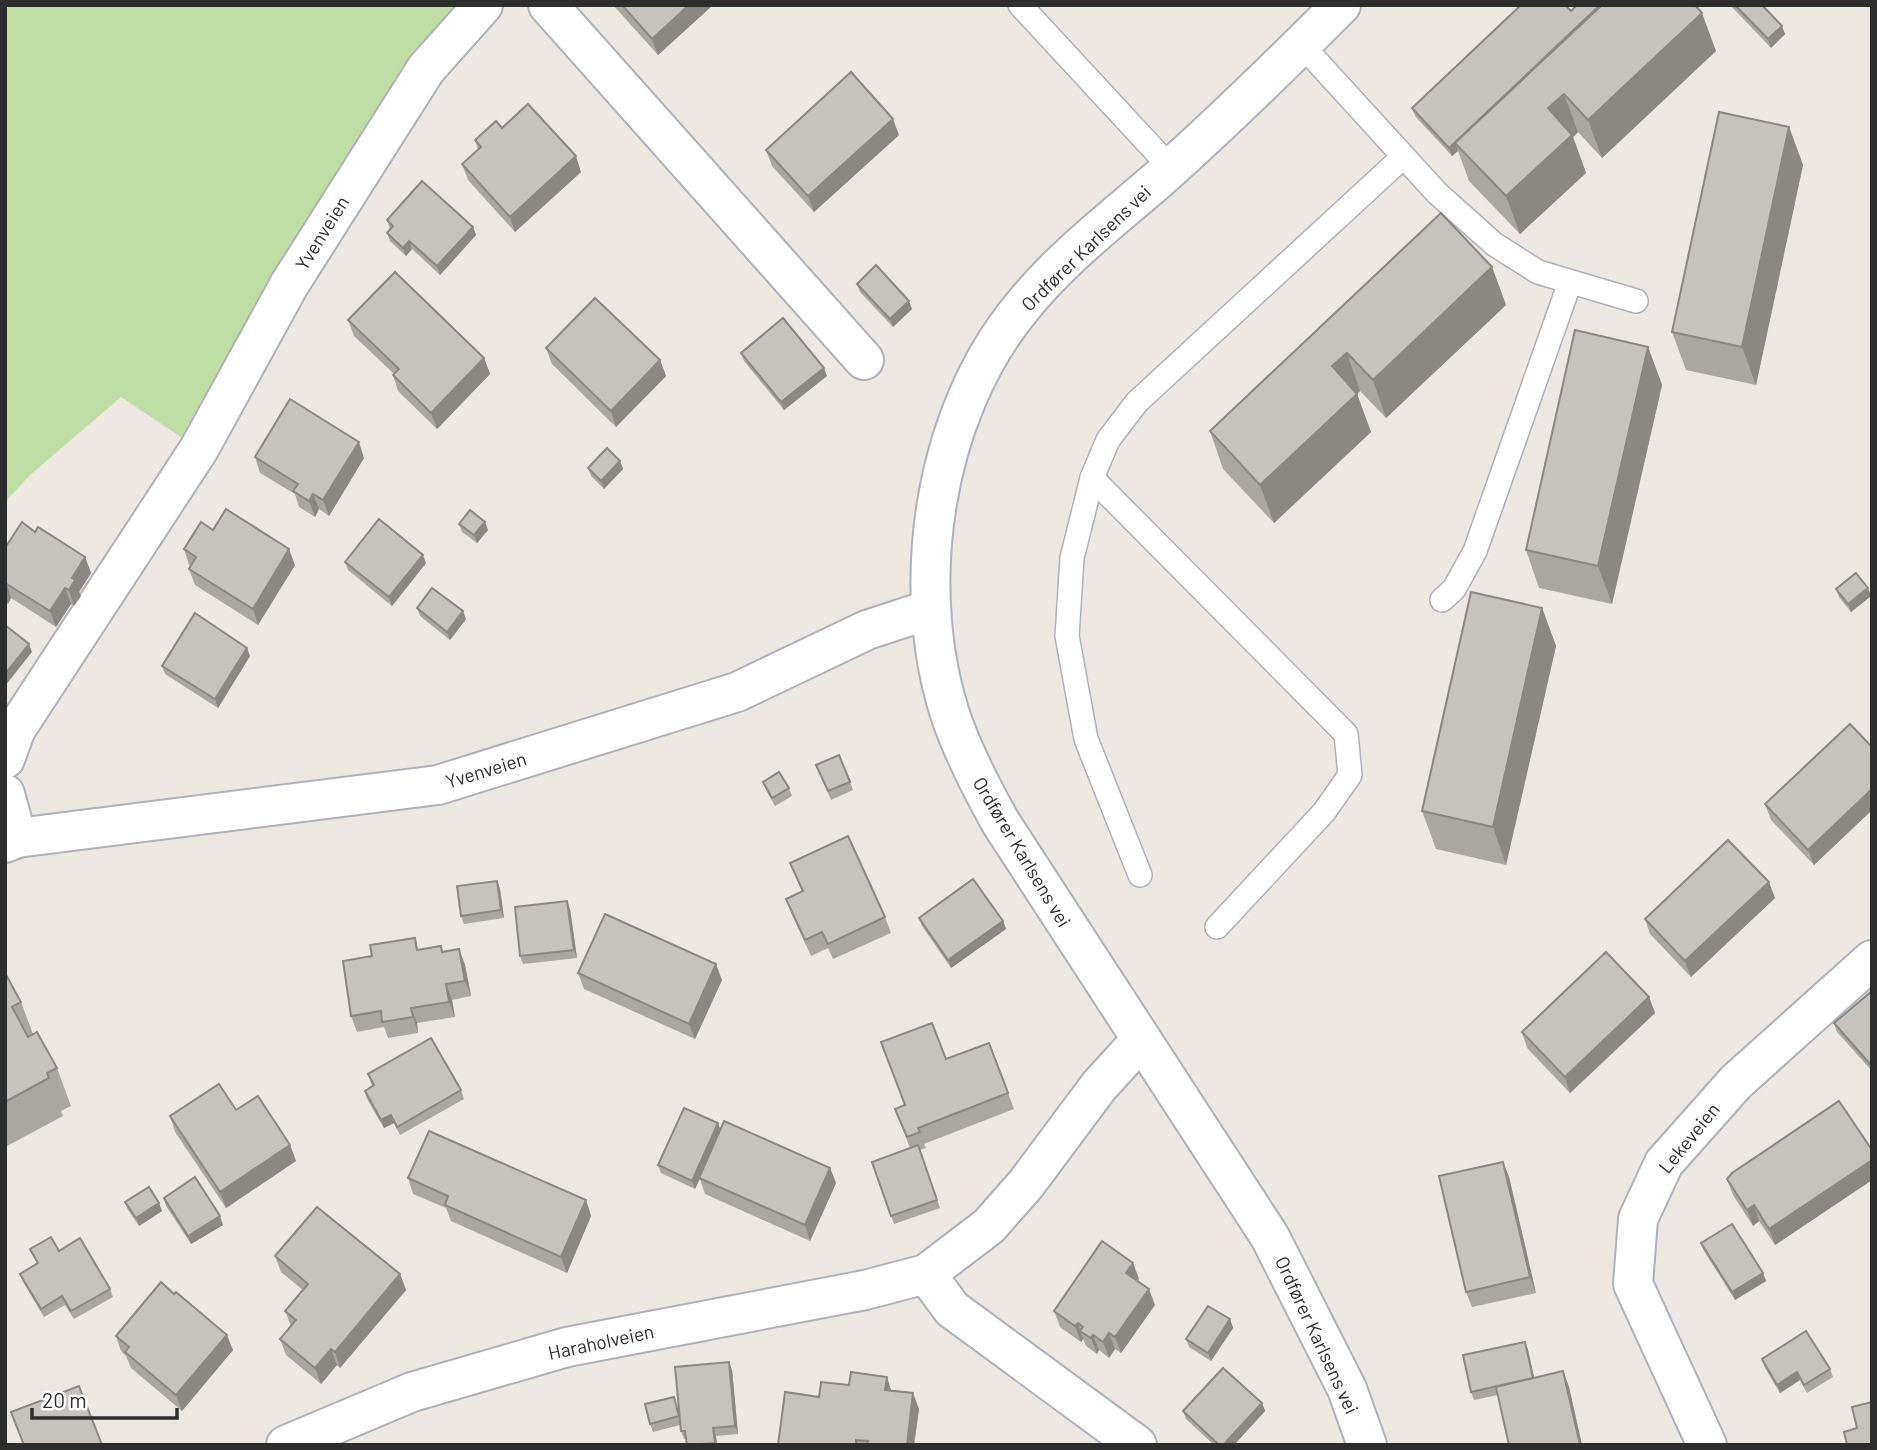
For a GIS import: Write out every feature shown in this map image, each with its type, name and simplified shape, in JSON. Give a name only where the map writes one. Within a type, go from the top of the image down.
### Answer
[{"type":"street","name":"Yvenveien","points":[[5,759],[16,729],[199,449],[289,285],[411,92],[426,69],[483,5]]},
{"type":"street","points":[[548,5],[864,360]]},
{"type":"street","name":"Ordfører Karlsens vei","points":[[1341,5],[1031,297],[996,344],[971,389],[949,451],[939,491],[932,545],[931,609],[950,711],[975,776],[1001,823],[1140,1041],[1270,1237],[1347,1389],[1367,1445]]},
{"type":"street","name":"Yvenveien","points":[[5,794],[11,841],[438,785],[737,692],[867,630],[931,609]]},
{"type":"street","name":"Lekeveien","points":[[1707,1445],[1633,1284],[1638,1219],[1664,1163],[1736,1082],[1872,960]]},
{"type":"street","name":"Haraholveien","points":[[286,1445],[412,1392],[567,1346],[865,1290],[926,1274],[989,1226],[1026,1184],[1099,1086],[1140,1041]]},
{"type":"street","points":[[926,1274],[952,1309],[1137,1445]]},
{"type":"lane","points":[[1020,5],[1171,168]]},
{"type":"lane","points":[[1301,44],[1437,193],[1494,244],[1538,272],[1636,301]]},
{"type":"lane","points":[[1140,875],[1086,740],[1067,636],[1072,558],[1091,478],[1108,440],[1137,402],[1403,156]]},
{"type":"lane","points":[[1442,600],[1454,589],[1475,551],[1570,282]]},
{"type":"lane","points":[[1091,478],[1346,734],[1350,775],[1324,812],[1217,927]]},
{"type":"green space","points":[[5,5],[483,5],[199,449],[121,397],[30,475],[5,502]]},
{"type":"building","points":[[622,5],[689,5],[652,39]]},
{"type":"building","points":[[1521,5],[1565,5],[1571,11],[1577,5],[1600,5],[1449,148],[1412,108]]},
{"type":"building","points":[[1602,5],[1695,5],[1702,13],[1588,120],[1564,94],[1548,108],[1572,135],[1506,196],[1455,143]]},
{"type":"building","points":[[1735,5],[1762,5],[1782,26],[1768,39]]},
{"type":"building","points":[[851,72],[893,119],[808,196],[766,150]]},
{"type":"building","points":[[528,104],[576,156],[510,217],[462,164],[481,147],[475,140],[496,121],[502,128]]},
{"type":"building","points":[[1719,112],[1789,127],[1742,347],[1672,332]]},
{"type":"building","points":[[422,181],[473,227],[437,266],[409,241],[403,248],[387,233],[393,226],[387,220]]},
{"type":"building","points":[[1441,213],[1492,267],[1373,380],[1347,353],[1332,366],[1357,394],[1260,485],[1210,431]]},
{"type":"building","points":[[876,265],[909,301],[890,319],[857,284]]},
{"type":"building","points":[[395,272],[484,358],[431,413],[393,375],[399,369],[348,320]]},
{"type":"building","points":[[595,298],[660,360],[611,411],[546,348]]},
{"type":"building","points":[[783,318],[824,368],[781,402],[741,353]]},
{"type":"building","points":[[1575,330],[1648,347],[1598,566],[1526,550]]},
{"type":"building","points":[[290,399],[359,442],[323,500],[313,494],[309,501],[293,491],[298,484],[255,457]]},
{"type":"building","points":[[607,448],[620,461],[601,481],[588,468]]},
{"type":"building","points":[[226,509],[289,549],[253,609],[189,569],[196,557],[184,549],[201,522],[213,530]]},
{"type":"building","points":[[470,510],[485,522],[474,535],[459,524]]},
{"type":"building","points":[[379,519],[423,555],[389,597],[345,562]]},
{"type":"building","points":[[22,522],[35,532],[38,527],[85,557],[72,578],[75,580],[69,590],[65,588],[50,611],[5,583],[5,548]]},
{"type":"building","points":[[1856,573],[1868,588],[1848,604],[1836,589]]},
{"type":"building","points":[[432,588],[463,611],[447,632],[417,608]]},
{"type":"building","points":[[1471,592],[1542,608],[1493,827],[1422,811]]},
{"type":"building","points":[[195,613],[247,648],[215,699],[162,666]]},
{"type":"building","points":[[5,625],[29,644],[5,674]]},
{"type":"building","points":[[1850,724],[1872,747],[1872,789],[1808,850],[1765,804]]},
{"type":"building","points":[[839,755],[850,782],[828,791],[816,765]]},
{"type":"building","points":[[779,772],[789,788],[772,798],[763,782]]},
{"type":"building","points":[[848,836],[885,917],[828,944],[822,932],[805,940],[786,899],[803,891],[790,863]]},
{"type":"building","points":[[1728,840],[1769,882],[1685,961],[1645,919]]},
{"type":"building","points":[[973,879],[1003,921],[948,960],[919,918]]},
{"type":"building","points":[[497,881],[501,910],[461,916],[457,886]]},
{"type":"building","points":[[567,901],[574,950],[520,956],[515,907]]},
{"type":"building","points":[[605,914],[716,964],[689,1024],[578,973]]},
{"type":"building","points":[[415,938],[417,950],[441,946],[442,952],[459,949],[465,981],[446,984],[449,1002],[411,1008],[413,1017],[382,1022],[381,1011],[351,1016],[343,961],[372,956],[370,945]]},
{"type":"building","points":[[1606,952],[1649,997],[1565,1077],[1522,1032]]},
{"type":"building","points":[[5,973],[21,1002],[12,1007],[28,1037],[37,1032],[57,1068],[47,1073],[49,1078],[5,1102]]},
{"type":"building","points":[[1872,991],[1872,1062],[1870,1064],[1834,1023]]},
{"type":"building","points":[[932,1023],[946,1059],[989,1043],[1008,1093],[918,1128],[920,1132],[907,1137],[895,1109],[905,1105],[881,1042]]},
{"type":"building","points":[[431,1038],[461,1090],[397,1127],[391,1115],[381,1120],[365,1091],[374,1085],[368,1074]]},
{"type":"building","points":[[219,1084],[236,1110],[258,1096],[290,1145],[220,1192],[170,1116]]},
{"type":"building","points":[[1839,1101],[1872,1150],[1872,1160],[1769,1229],[1754,1205],[1747,1210],[1727,1179]]},
{"type":"building","points":[[684,1108],[718,1123],[692,1181],[658,1165]]},
{"type":"building","points":[[724,1121],[830,1168],[805,1225],[699,1178]]},
{"type":"building","points":[[429,1131],[586,1200],[561,1257],[445,1205],[448,1196],[408,1178]]},
{"type":"building","points":[[918,1145],[937,1200],[891,1216],[872,1162]]},
{"type":"building","points":[[1503,1162],[1530,1277],[1466,1292],[1439,1176]]},
{"type":"building","points":[[195,1177],[220,1216],[188,1236],[164,1198]]},
{"type":"building","points":[[149,1187],[159,1203],[136,1218],[125,1202]]},
{"type":"building","points":[[317,1207],[400,1274],[335,1352],[331,1349],[315,1368],[280,1339],[296,1320],[285,1311],[308,1284],[275,1256]]},
{"type":"building","points":[[1732,1224],[1763,1273],[1732,1292],[1701,1243]]},
{"type":"building","points":[[51,1237],[59,1251],[80,1238],[110,1289],[71,1311],[62,1296],[41,1309],[20,1274],[38,1263],[30,1249]]},
{"type":"building","points":[[1102,1241],[1133,1263],[1126,1273],[1149,1289],[1115,1337],[1109,1333],[1103,1342],[1093,1335],[1091,1338],[1080,1331],[1083,1327],[1078,1323],[1075,1326],[1054,1311]]},
{"type":"building","points":[[161,1282],[227,1335],[176,1395],[125,1352],[129,1347],[116,1336]]},
{"type":"building","points":[[1208,1306],[1230,1319],[1208,1353],[1186,1339]]},
{"type":"building","points":[[1806,1331],[1830,1369],[1804,1385],[1797,1372],[1777,1385],[1762,1359]]},
{"type":"building","points":[[1525,1342],[1533,1378],[1471,1392],[1463,1355]]},
{"type":"building","points":[[729,1362],[735,1426],[713,1428],[715,1443],[687,1445],[685,1431],[681,1431],[675,1367]]},
{"type":"building","points":[[1223,1368],[1262,1403],[1223,1445],[1219,1445],[1183,1411]]},
{"type":"building","points":[[1563,1371],[1580,1445],[1509,1445],[1496,1387]]},
{"type":"building","points":[[851,1372],[887,1377],[885,1390],[913,1393],[907,1445],[867,1445],[868,1441],[856,1440],[856,1445],[778,1445],[785,1392],[819,1397],[821,1382],[849,1385]]},
{"type":"building","points":[[79,1386],[102,1445],[24,1445],[11,1412]]},
{"type":"building","points":[[674,1397],[679,1416],[650,1424],[645,1404]]},
{"type":"building","points":[[1872,1402],[1872,1445],[1847,1445],[1844,1432],[1857,1428],[1852,1407]]}]
